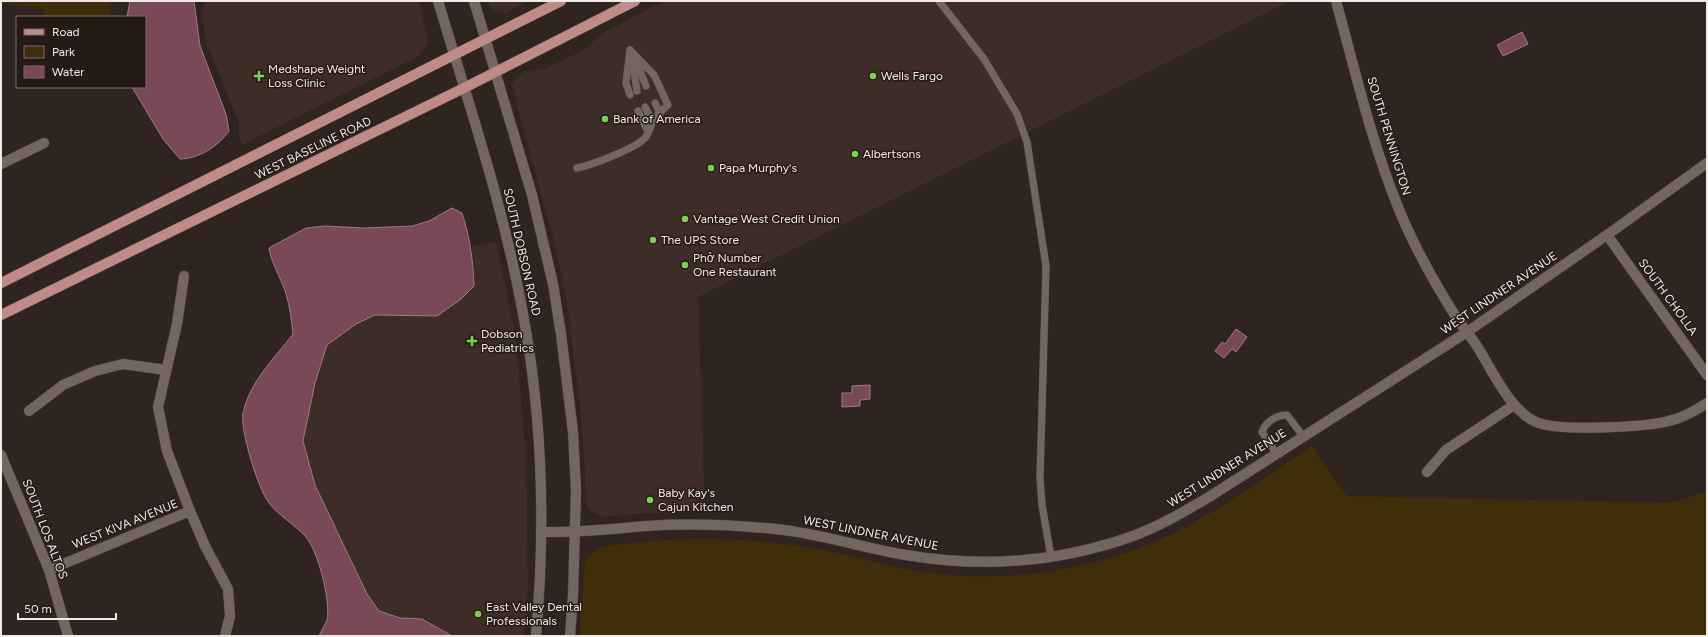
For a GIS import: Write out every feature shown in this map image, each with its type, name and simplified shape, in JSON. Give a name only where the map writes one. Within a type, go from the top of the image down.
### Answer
[{"type":"main road","name":"WEST BASELINE ROAD","points":[[1,283],[561,1]]},
{"type":"main road","name":"WEST BASELINE ROAD","points":[[1,315],[464,88],[635,1]]},
{"type":"street","name":"SOUTH DOBSON ROAD","points":[[438,1],[500,212],[525,324],[532,372],[542,493],[536,636]]},
{"type":"street","name":"SOUTH DOBSON ROAD","points":[[474,1],[530,190],[553,284],[573,432],[576,533],[570,636]]},
{"type":"street","name":"SOUTH PENNINGTON","points":[[1336,1],[1382,164],[1398,207],[1415,244],[1456,317],[1514,406],[1536,422],[1554,426],[1581,427],[1645,426],[1658,424],[1692,413],[1707,403]]},
{"type":"street","points":[[1,164],[44,143]]},
{"type":"street","name":"WEST LINDNER AVENUE","points":[[541,532],[576,533],[648,526],[728,525],[777,529],[827,537],[905,555],[940,560],[994,562],[1051,557],[1104,545],[1156,526],[1209,497],[1466,332],[1607,235],[1707,163]]},
{"type":"street","name":"SOUTH CHOLLA","points":[[1607,235],[1707,374]]},
{"type":"street","points":[[184,276],[177,324],[158,407],[167,451],[190,512],[205,546],[228,589],[230,616],[225,636]]},
{"type":"street","points":[[29,411],[63,385],[95,371],[123,364],[166,370]]},
{"type":"street","points":[[1427,472],[1446,450],[1514,406]]},
{"type":"street","name":"SOUTH LOS ALTOS","points":[[1,455],[49,570],[68,636]]},
{"type":"street","name":"WEST KIVA AVENUE","points":[[49,570],[190,512]]},
{"type":"lane","points":[[939,1],[984,59],[1017,114],[1027,142],[1046,266],[1040,478],[1042,505],[1051,557]]},
{"type":"lane","points":[[630,50],[636,60],[646,86]]},
{"type":"lane","points":[[630,50],[634,66],[634,81],[637,91]]},
{"type":"lane","points":[[630,50],[626,82],[630,95]]},
{"type":"lane","points":[[577,168],[589,166],[636,144],[648,132],[653,122],[668,105],[654,75],[630,50]]},
{"type":"lane","points":[[654,103],[660,113]]},
{"type":"lane","points":[[645,107],[653,122]]},
{"type":"lane","points":[[638,111],[648,132]]},
{"type":"lane","points":[[1276,453],[1262,432],[1265,425],[1280,415],[1288,415],[1302,436]]},
{"type":"shaded area","points":[[204,1],[419,1],[428,39],[425,48],[417,57],[242,145],[239,137],[239,123],[206,43],[203,20]]},
{"type":"shaded area","points":[[486,1],[529,1],[504,13],[493,10]]},
{"type":"shaded area","points":[[664,1],[1290,1],[698,297],[705,512],[644,513],[605,517],[595,514],[587,507],[581,413],[566,296],[554,242],[512,86],[515,78],[522,73],[547,68],[584,50],[601,34]]},
{"type":"shaded area","points":[[496,242],[515,332],[526,456],[528,591],[523,636],[452,636],[422,619],[400,618],[379,611],[367,594],[315,485],[303,441],[315,383],[327,345],[356,324],[375,315],[437,316],[460,300],[474,286],[471,247]]},
{"type":"green space","points":[[1,1],[112,1],[109,16],[45,16],[44,9],[1,3]]},
{"type":"green space","points":[[1311,446],[1347,496],[1671,503],[1707,491],[1707,636],[580,636],[585,563],[588,556],[599,548],[605,546],[681,539],[729,539],[800,546],[835,552],[905,569],[950,575],[1016,575],[1048,572],[1113,557],[1174,533],[1227,503]]},
{"type":"water","points":[[130,1],[194,1],[200,46],[226,114],[229,131],[220,142],[208,151],[194,157],[180,159],[163,139],[133,88],[146,88],[146,16],[127,16]]},
{"type":"water","points":[[1522,32],[1528,44],[1503,56],[1497,45]]},
{"type":"water","points":[[452,208],[462,213],[465,222],[471,249],[474,286],[460,300],[437,316],[375,315],[356,324],[327,345],[315,383],[303,441],[315,485],[367,594],[379,611],[400,618],[422,619],[452,636],[319,636],[327,620],[328,612],[325,589],[319,564],[310,543],[305,536],[273,508],[265,496],[255,473],[244,432],[243,413],[246,401],[251,391],[264,371],[293,334],[286,295],[269,248],[306,228],[325,226],[364,228],[412,226],[429,221]]},
{"type":"water","points":[[1236,329],[1247,337],[1236,352],[1232,349],[1224,358],[1215,351],[1222,342],[1225,344]]},
{"type":"water","points":[[870,385],[870,399],[860,400],[860,406],[842,407],[842,393],[852,393],[852,386]]},
{"type":"place","name":"Medshape Weight Loss Clinic","points":[[259,76]]},
{"type":"place","name":"Wells Fargo","points":[[873,76]]},
{"type":"place","name":"Bank of America","points":[[605,119]]},
{"type":"place","name":"Albertsons","points":[[855,154]]},
{"type":"place","name":"Papa Murphy's","points":[[711,168]]},
{"type":"place","name":"Vantage West Credit Union","points":[[685,219]]},
{"type":"place","name":"The UPS Store","points":[[653,240]]},
{"type":"place","name":"Phở Number One Restaurant","points":[[685,265]]},
{"type":"place","name":"Dobson Pediatrics","points":[[472,341]]},
{"type":"place","name":"Baby Kay's Cajun Kitchen","points":[[650,500]]},
{"type":"place","name":"East Valley Dental Professionals","points":[[478,614]]}]
